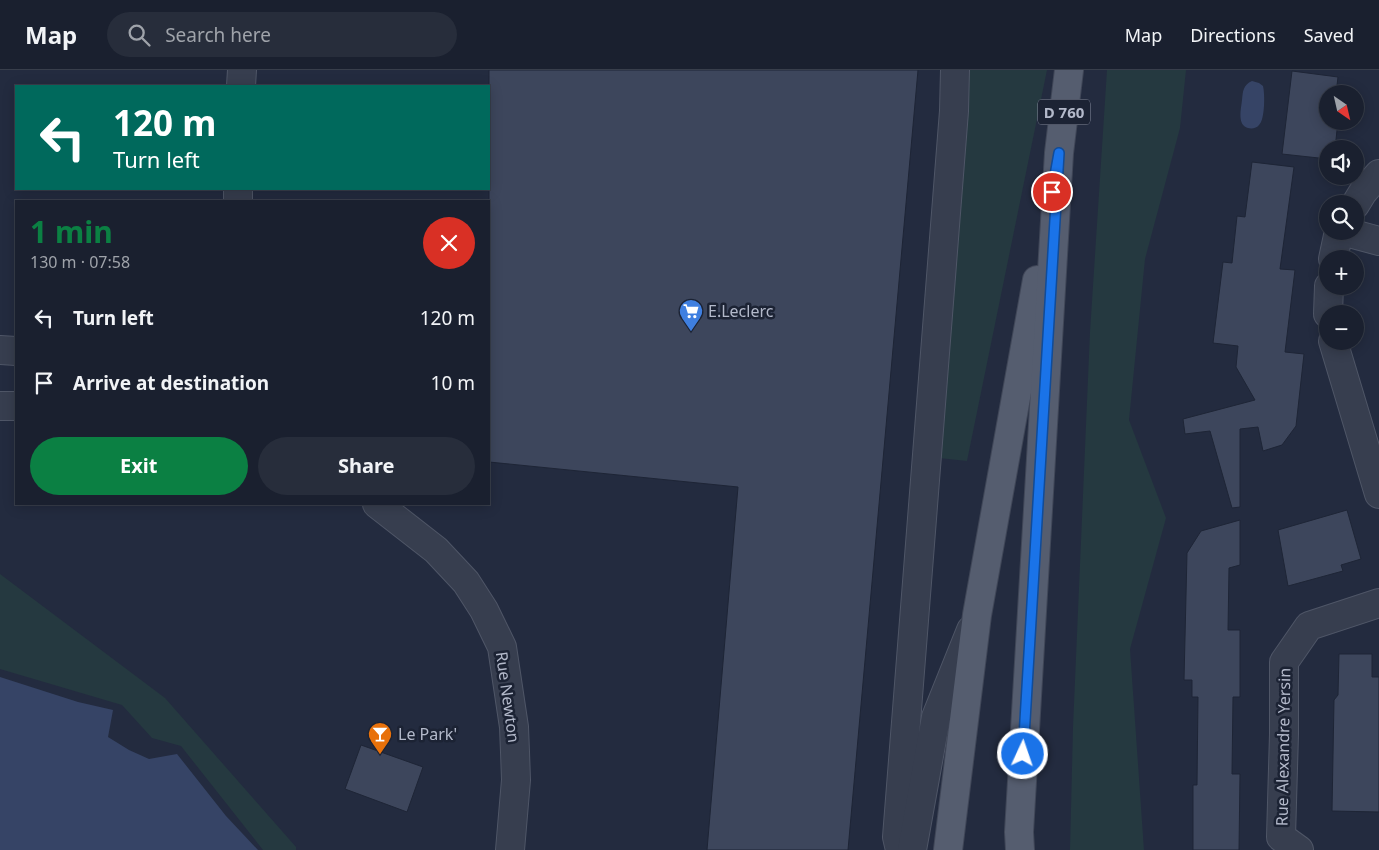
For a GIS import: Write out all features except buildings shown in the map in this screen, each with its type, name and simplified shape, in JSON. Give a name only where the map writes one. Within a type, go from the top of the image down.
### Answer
[{"type":"main road","name":"D 760","points":[[1020,850],[1019,832],[1059,153],[1069,70]]},
{"type":"main road","points":[[948,850],[977,615],[1059,153]]},
{"type":"street","points":[[241,85],[242,70]]},
{"type":"street","points":[[900,850],[897,837],[953,131],[955,70]]},
{"type":"street","points":[[1361,195],[1379,174]]},
{"type":"street","points":[[1364,237],[1379,241]]},
{"type":"street","points":[[0,350],[15,351]]},
{"type":"street","points":[[1335,350],[1379,494]]},
{"type":"street","points":[[0,406],[15,406]]},
{"type":"street","name":"Rue Newton","points":[[378,505],[436,550],[466,582],[484,610],[502,647],[514,727],[515,752],[516,780],[510,850]]},
{"type":"street","name":"Rue Alexandre Yersin","points":[[1298,850],[1281,836],[1284,662],[1309,626],[1379,603]]},
{"type":"street","points":[[912,850],[936,717],[977,615]]},
{"type":"shaded area","points":[[965,70],[1047,70],[967,461],[939,458]]},
{"type":"shaded area","points":[[1107,70],[1186,70],[1180,128],[1145,259],[1129,420],[1166,518],[1130,649],[1144,850],[1070,850],[1073,727],[1090,332]]},
{"type":"shaded area","points":[[0,574],[165,698],[296,847],[296,850],[263,850],[181,746],[152,738],[122,705],[0,669]]},
{"type":"water","points":[[1252,81],[1263,86],[1263,113],[1261,122],[1257,127],[1248,128],[1242,124],[1241,112],[1244,89]]},
{"type":"water","points":[[0,677],[78,702],[113,710],[108,737],[129,750],[149,759],[177,754],[226,816],[258,850],[0,850]]},
{"type":"place","name":"E.Leclerc","points":[[691,332]]},
{"type":"place","name":"Le Park'","points":[[380,755]]},
{"type":"route","points":[[1023,754],[1059,153],[1052,192]]}]
